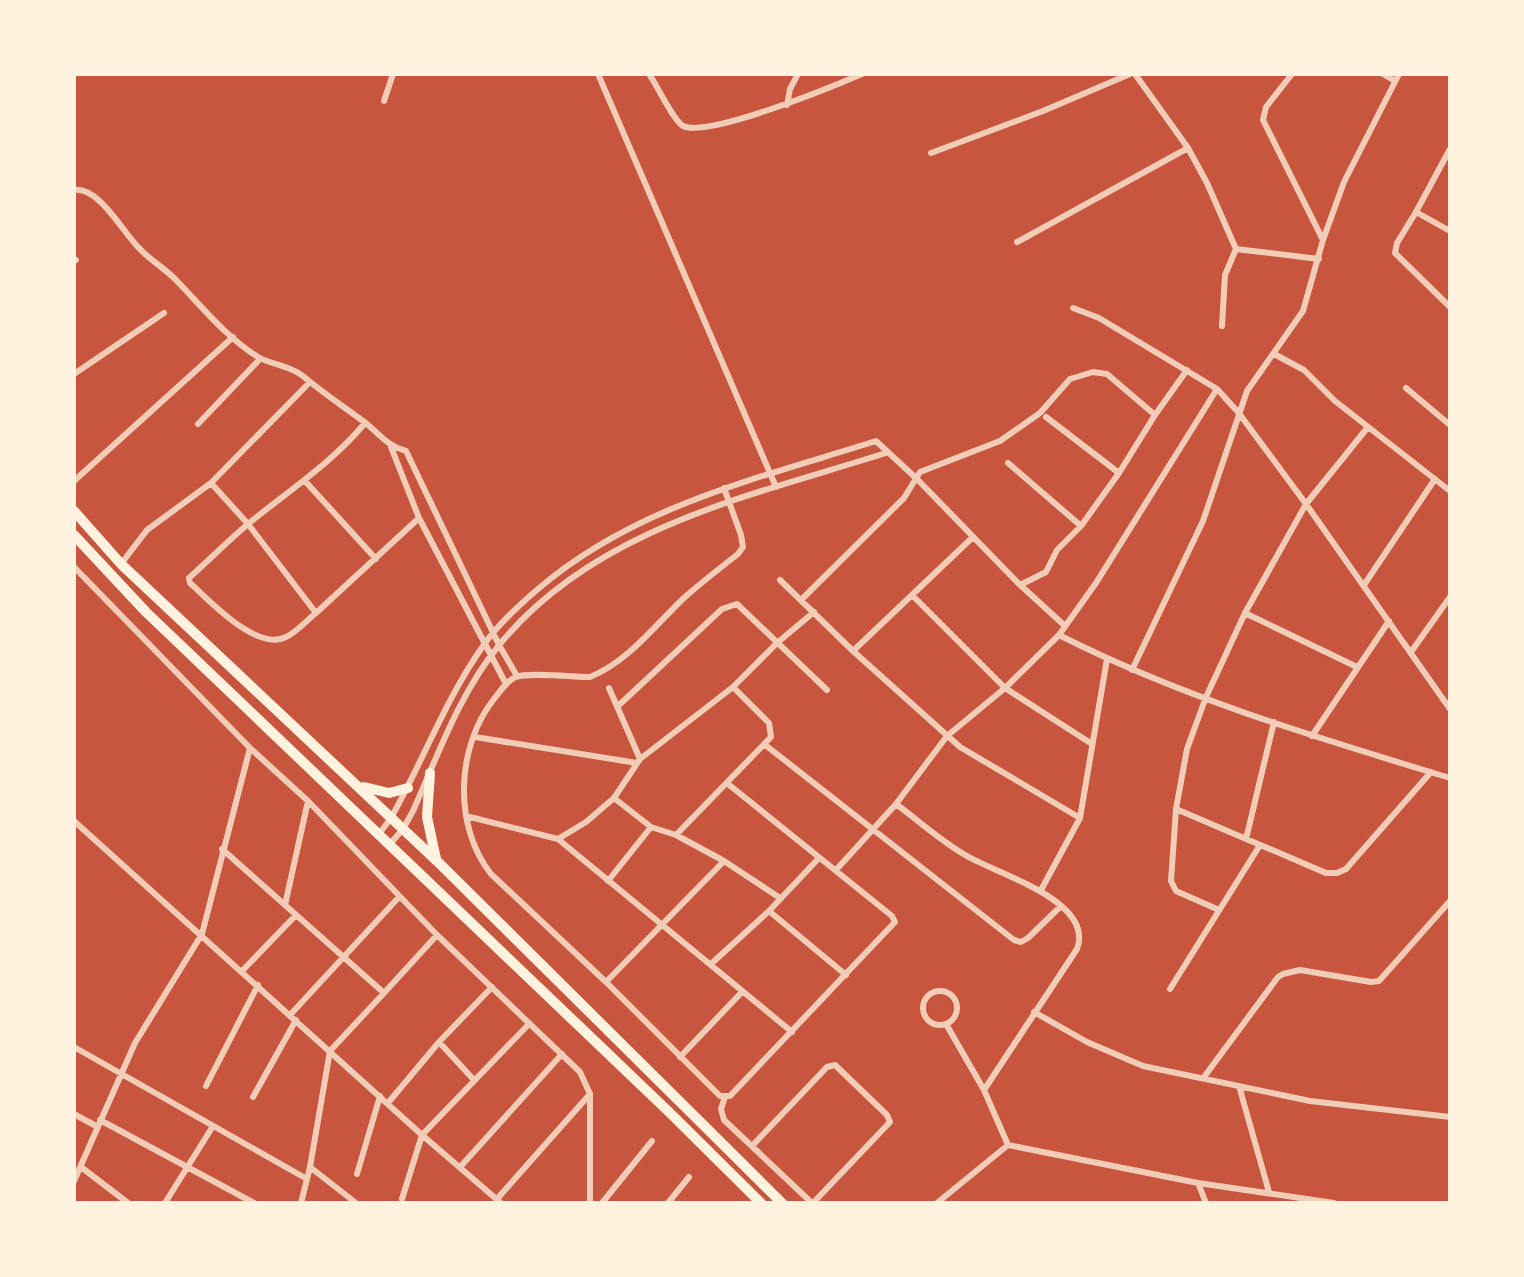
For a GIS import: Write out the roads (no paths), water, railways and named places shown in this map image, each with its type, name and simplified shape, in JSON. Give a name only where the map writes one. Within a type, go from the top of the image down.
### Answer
[{"type":"highway","points":[[74,511],[121,564],[437,861],[782,1203]]},
{"type":"highway","points":[[74,535],[146,612],[761,1203]]},
{"type":"highway","points":[[430,773],[427,817],[437,861]]},
{"type":"highway","points":[[353,781],[380,793],[408,788]]},
{"type":"street","points":[[384,101],[393,74]]},
{"type":"street","points":[[598,74],[776,487]]},
{"type":"street","points":[[649,74],[678,121],[688,127],[710,125],[787,105],[862,74]]},
{"type":"street","points":[[787,105],[790,89],[798,74]]},
{"type":"street","points":[[931,153],[1132,74],[1188,148],[1236,249],[1225,275],[1222,326]]},
{"type":"street","points":[[1292,74],[1266,107],[1263,120],[1323,240]]},
{"type":"street","points":[[1132,670],[1203,521],[1238,412],[1252,383],[1303,311],[1323,240],[1344,182],[1397,77],[1383,74]]},
{"type":"street","points":[[1017,242],[1188,148]]},
{"type":"street","points":[[1450,149],[1397,243],[1395,253],[1450,307]]},
{"type":"street","points":[[74,190],[82,190],[100,201],[140,250],[177,280],[198,307],[260,359],[289,367],[365,423],[391,447],[419,518],[506,684]]},
{"type":"street","points":[[1416,212],[1450,231]]},
{"type":"street","points":[[1236,249],[1319,259]]},
{"type":"street","points":[[1073,308],[1099,318],[1217,389],[1238,412],[1306,504],[1450,709]]},
{"type":"street","points":[[74,374],[164,313]]},
{"type":"street","points":[[74,481],[233,337]]},
{"type":"street","points":[[1274,354],[1304,370],[1335,401],[1450,491]]},
{"type":"street","points":[[198,424],[260,359]]},
{"type":"street","points":[[1020,585],[1046,572],[1057,550],[1081,526],[1187,370]]},
{"type":"street","points":[[801,600],[904,498],[924,470],[1000,441],[1040,413],[1070,379],[1093,372],[1107,374],[1155,415]]},
{"type":"street","points":[[121,564],[158,519],[211,483],[309,383]]},
{"type":"street","points":[[1406,388],[1450,425]]},
{"type":"street","points":[[836,870],[896,804],[947,736],[1005,688],[1059,635],[1096,583],[1217,389]]},
{"type":"street","points":[[1046,417],[1119,473]]},
{"type":"street","points":[[365,423],[352,439],[305,481],[248,524],[189,578],[190,583],[248,633],[278,640],[287,637],[316,613],[419,518]]},
{"type":"street","points":[[1219,910],[1176,891],[1172,886],[1176,809],[1187,749],[1206,697],[1245,613],[1306,504],[1368,427]]},
{"type":"street","points":[[379,834],[408,788],[444,711],[485,643],[525,600],[560,570],[599,543],[640,521],[724,488],[876,441],[1065,626]]},
{"type":"street","points":[[391,447],[406,451],[493,633],[517,676]]},
{"type":"street","points":[[390,844],[403,829],[462,704],[491,657],[520,622],[549,598],[599,561],[676,521],[886,453]]},
{"type":"street","points":[[1008,463],[1081,526]]},
{"type":"street","points":[[1364,585],[1435,479]]},
{"type":"street","points":[[305,481],[376,559]]},
{"type":"street","points":[[211,483],[248,524],[316,613]]},
{"type":"street","points":[[724,488],[743,547],[624,655],[590,677],[517,676],[506,684],[486,710],[475,737],[465,778],[464,798],[476,851],[491,874],[606,982],[720,1096],[725,1097],[730,1096],[895,922],[892,916],[728,784]]},
{"type":"street","points":[[853,651],[973,537]]},
{"type":"street","points":[[74,567],[250,748],[308,801],[399,897],[585,1078],[590,1094],[590,1203]]},
{"type":"street","points":[[780,580],[960,747],[1080,818]]},
{"type":"street","points":[[912,595],[1005,688],[1092,744]]},
{"type":"street","points":[[1411,652],[1450,597]]},
{"type":"street","points":[[618,706],[729,605],[737,604],[827,690]]},
{"type":"street","points":[[558,839],[586,822],[614,798],[638,761],[733,687],[814,612]]},
{"type":"street","points":[[1245,613],[1357,667]]},
{"type":"street","points":[[1312,736],[1389,621]]},
{"type":"street","points":[[1059,635],[1132,670],[1312,736],[1450,778]]},
{"type":"street","points":[[1041,890],[1080,818],[1107,659]]},
{"type":"street","points":[[676,835],[771,737],[769,723],[733,687]]},
{"type":"street","points":[[609,688],[638,761]]},
{"type":"street","points":[[1246,839],[1274,722]]},
{"type":"street","points":[[475,737],[638,761]]},
{"type":"street","points":[[764,744],[1014,940],[1021,942],[1028,938],[1061,906]]},
{"type":"street","points":[[74,1181],[141,1032],[202,934],[250,748]]},
{"type":"street","points":[[1176,809],[1326,873],[1337,873],[1346,869],[1431,772]]},
{"type":"street","points":[[614,798],[651,827],[676,835],[724,861],[780,898]]},
{"type":"street","points":[[285,905],[308,801]]},
{"type":"street","points":[[896,804],[964,854],[1041,890],[1075,922],[1080,942],[984,1090]]},
{"type":"street","points":[[466,816],[558,839],[792,1032]]},
{"type":"street","points":[[74,821],[499,1201],[590,1094]]},
{"type":"street","points":[[608,881],[651,827]]},
{"type":"street","points":[[1170,989],[1260,845]]},
{"type":"street","points":[[222,849],[384,993]]},
{"type":"street","points":[[711,964],[769,911],[818,859]]},
{"type":"street","points":[[606,982],[724,861]]},
{"type":"street","points":[[253,1097],[293,1018],[399,897]]},
{"type":"street","points":[[1204,1077],[1278,977],[1300,970],[1379,981],[1450,901]]},
{"type":"street","points":[[769,911],[846,975]]},
{"type":"street","points":[[242,971],[296,915]]},
{"type":"street","points":[[301,1203],[330,1051],[437,935]]},
{"type":"street","points":[[206,1086],[258,985]]},
{"type":"street","points":[[388,1103],[439,1042],[492,987]]},
{"type":"street","points":[[934,991],[947,992],[957,1002],[956,1015],[946,1024],[933,1024],[924,1014],[924,1001],[934,991]]},
{"type":"street","points":[[680,1057],[742,992]]},
{"type":"street","points":[[1034,1012],[1087,1042],[1143,1066],[1310,1101],[1450,1117]]},
{"type":"street","points":[[946,1024],[984,1090],[1008,1145]]},
{"type":"street","points":[[402,1199],[422,1135],[528,1025]]},
{"type":"street","points":[[439,1042],[474,1080]]},
{"type":"street","points":[[74,1047],[307,1179]]},
{"type":"street","points":[[461,1166],[562,1054]]},
{"type":"street","points":[[725,1097],[721,1114],[752,1146],[813,1203],[890,1122],[887,1115],[835,1065],[827,1067],[752,1146]]},
{"type":"street","points":[[1239,1086],[1269,1192]]},
{"type":"street","points":[[357,1174],[380,1096]]},
{"type":"street","points":[[74,1114],[187,1166],[254,1203]]},
{"type":"street","points":[[165,1203],[213,1126]]},
{"type":"street","points":[[602,1203],[652,1141]]},
{"type":"street","points":[[1008,1145],[1198,1183],[1334,1203]]},
{"type":"street","points":[[937,1203],[1008,1145]]},
{"type":"street","points":[[81,1167],[128,1203]]},
{"type":"street","points":[[310,1167],[356,1203]]},
{"type":"street","points":[[668,1203],[689,1177]]},
{"type":"street","points":[[1198,1183],[1206,1203]]}]
